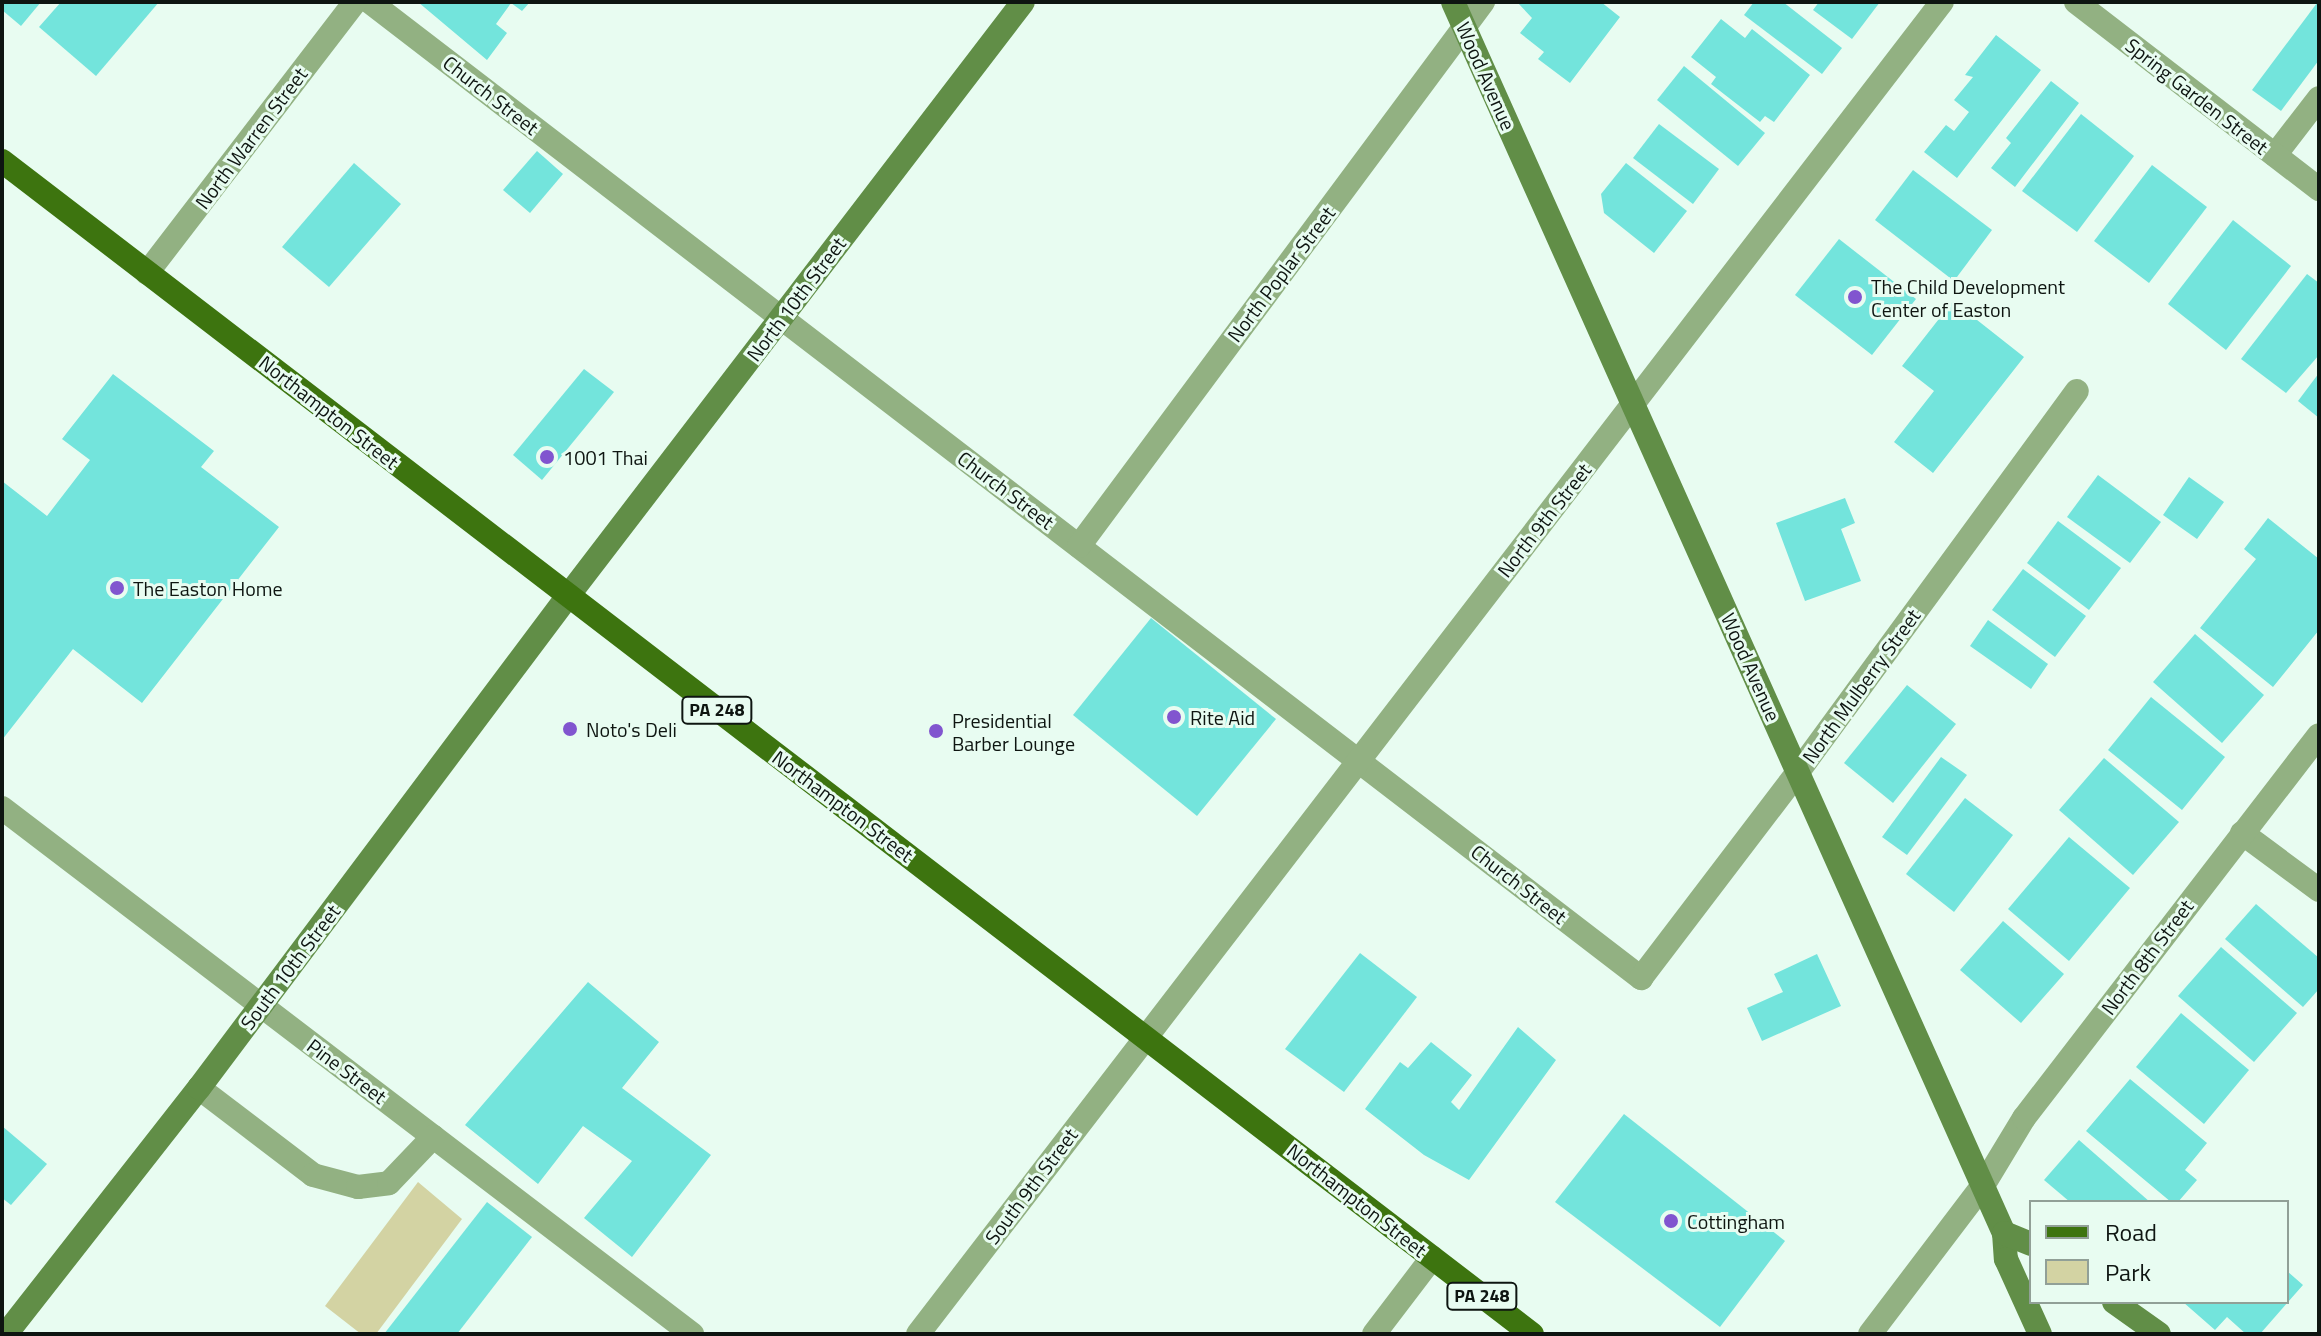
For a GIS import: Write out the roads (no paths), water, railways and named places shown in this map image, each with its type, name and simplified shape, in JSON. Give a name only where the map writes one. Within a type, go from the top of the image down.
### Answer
[{"type":"main road","name":"Northampton Street","points":[[2,161],[1532,1334]]},
{"type":"street","name":"North Warren Street","points":[[147,273],[355,2]]},
{"type":"street","name":"Church Street","points":[[370,2],[1641,978]]},
{"type":"street","name":"North 10th Street","points":[[568,596],[1023,2]]},
{"type":"street","name":"Wood Avenue","points":[[1453,2],[2004,1233],[2006,1259],[2040,1334]]},
{"type":"street","name":"North Poplar Street","points":[[1079,546],[1483,2]]},
{"type":"street","name":"North 9th Street","points":[[1145,1037],[1942,2]]},
{"type":"street","name":"Spring Garden Street","points":[[2076,2],[2319,189]]},
{"type":"street","points":[[2275,155],[2319,98]]},
{"type":"street","name":"North Mulberry Street","points":[[1641,978],[1798,772],[2077,391]]},
{"type":"street","name":"South 10th Street","points":[[6,1334],[262,1006],[568,596]]},
{"type":"street","name":"North 8th Street","points":[[1870,1334],[1984,1184],[2024,1118],[2319,735]]},
{"type":"street","name":"Pine Street","points":[[2,808],[692,1334]]},
{"type":"street","points":[[2242,833],[2319,890]]},
{"type":"street","name":"South 9th Street","points":[[918,1334],[1145,1037]]},
{"type":"street","points":[[199,1088],[313,1175],[358,1187],[389,1183],[433,1137]]},
{"type":"street","points":[[2004,1233],[2029,1243]]},
{"type":"street","points":[[1374,1334],[1432,1258]]},
{"type":"street","points":[[2117,1304],[2159,1334]]},
{"type":"place","name":"The Child Development Center of Easton","points":[[1855,297]]},
{"type":"place","name":"1001 Thai","points":[[547,457]]},
{"type":"place","name":"The Easton Home","points":[[117,588]]},
{"type":"place","name":"Rite Aid","points":[[1174,717]]},
{"type":"place","name":"Noto's Deli","points":[[570,729]]},
{"type":"place","name":"Presidential Barber Lounge","points":[[936,731]]},
{"type":"place","name":"Cottingham","points":[[1671,1221]]}]
